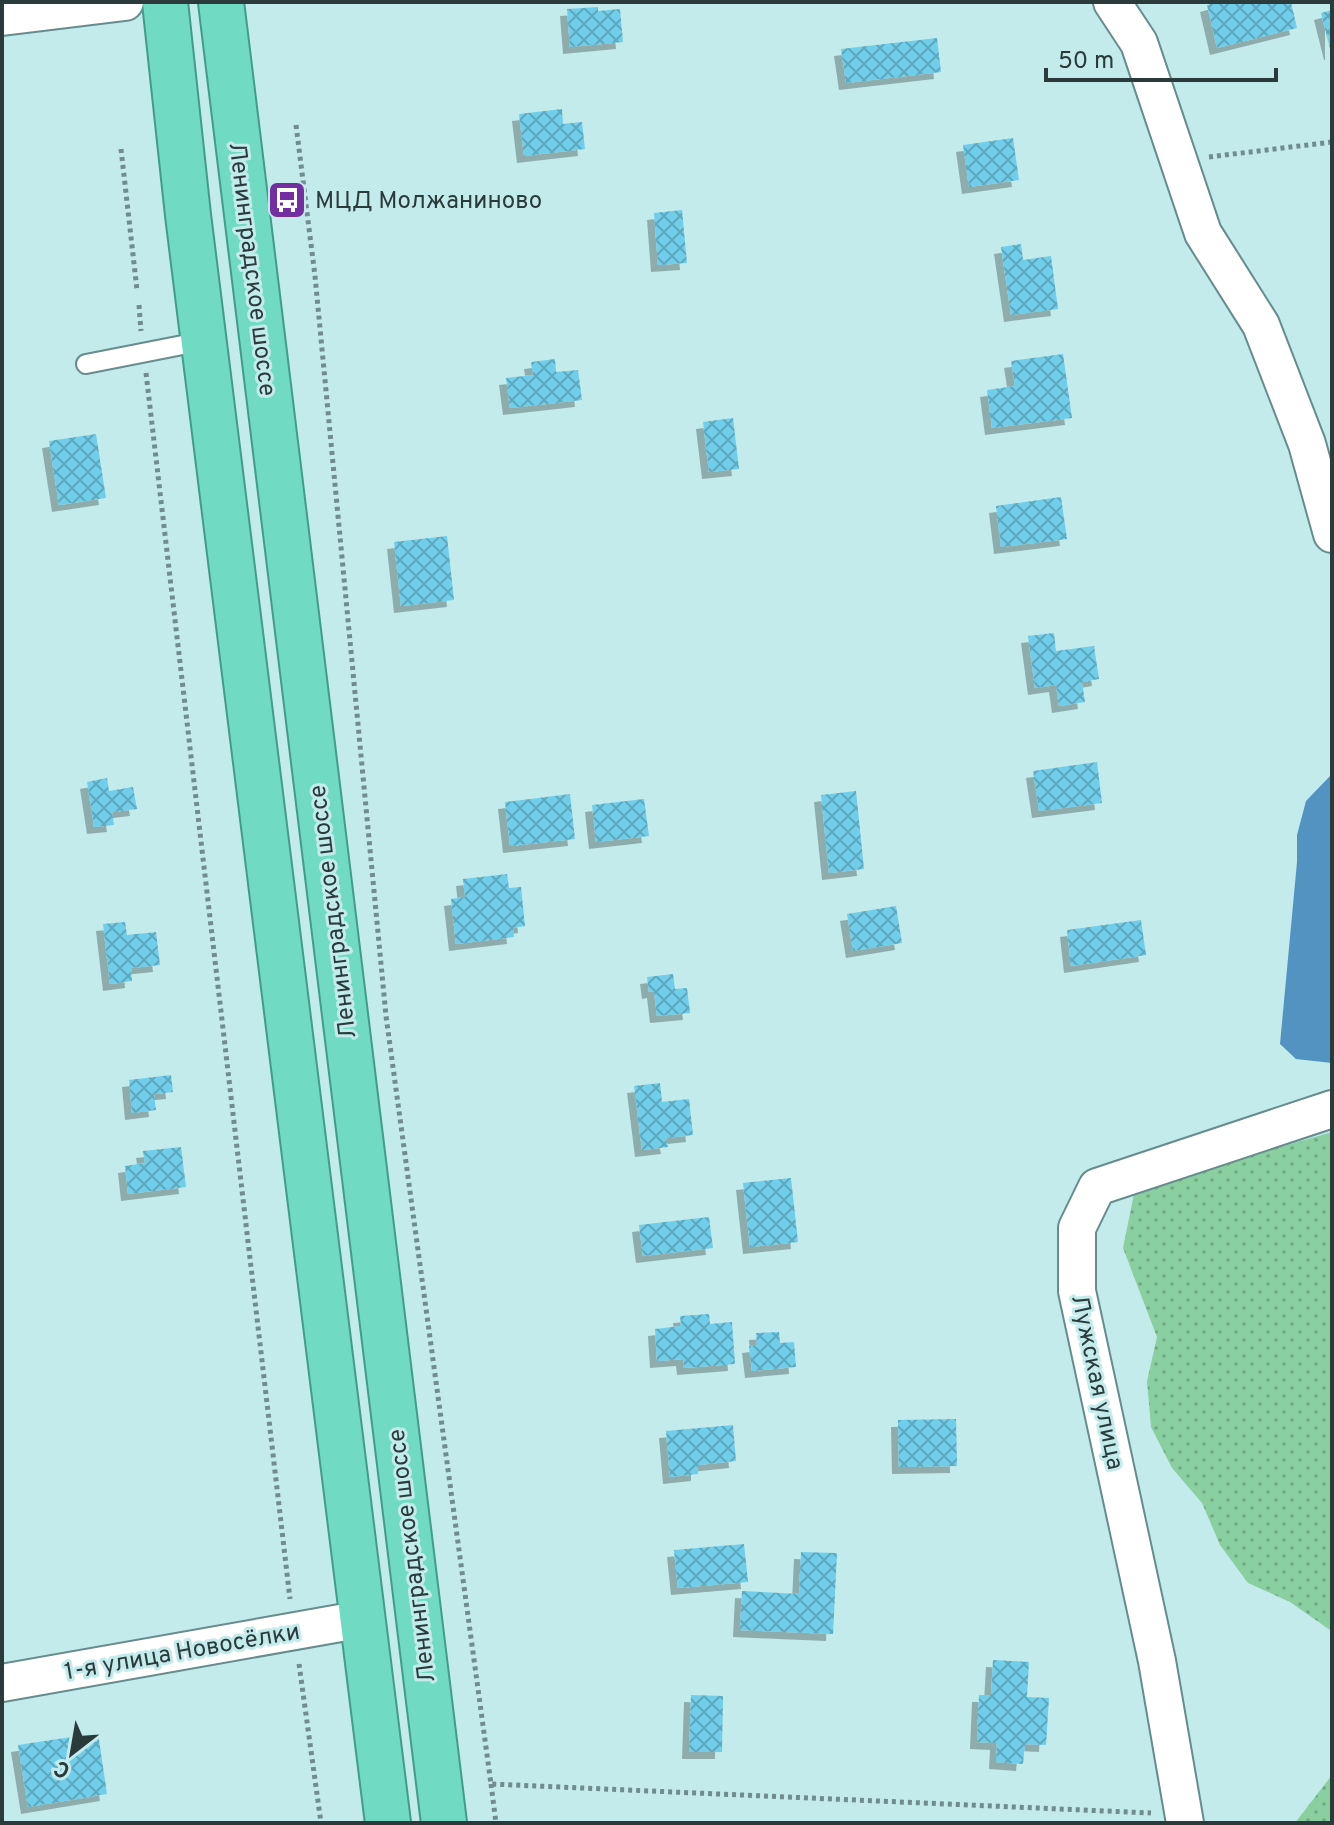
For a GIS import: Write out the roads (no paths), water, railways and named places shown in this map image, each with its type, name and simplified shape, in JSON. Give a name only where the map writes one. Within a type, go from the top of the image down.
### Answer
[{"type":"highway","points":[[165,2],[203,341],[388,1823]]},
{"type":"highway","name":"Ленинградское шоссе","points":[[221,2],[444,1823]]},
{"type":"street","points":[[2,17],[125,2]]},
{"type":"street","points":[[1112,2],[1139,43],[1203,233],[1261,325],[1307,444],[1332,534]]},
{"type":"street","name":"Лужская улица","points":[[1185,1819],[1157,1661],[1077,1291],[1077,1228],[1097,1187],[1332,1109]]},
{"type":"street","name":"1-я улица Новосёлки","points":[[2,1683],[363,1619]]},
{"type":"lane","points":[[86,364],[203,341]]},
{"type":"water","points":[[1331,775],[1332,1063],[1296,1059],[1280,1044],[1297,835],[1306,801]]},
{"type":"place","name":"МЦД Молжаниново","points":[[287,200]]}]
